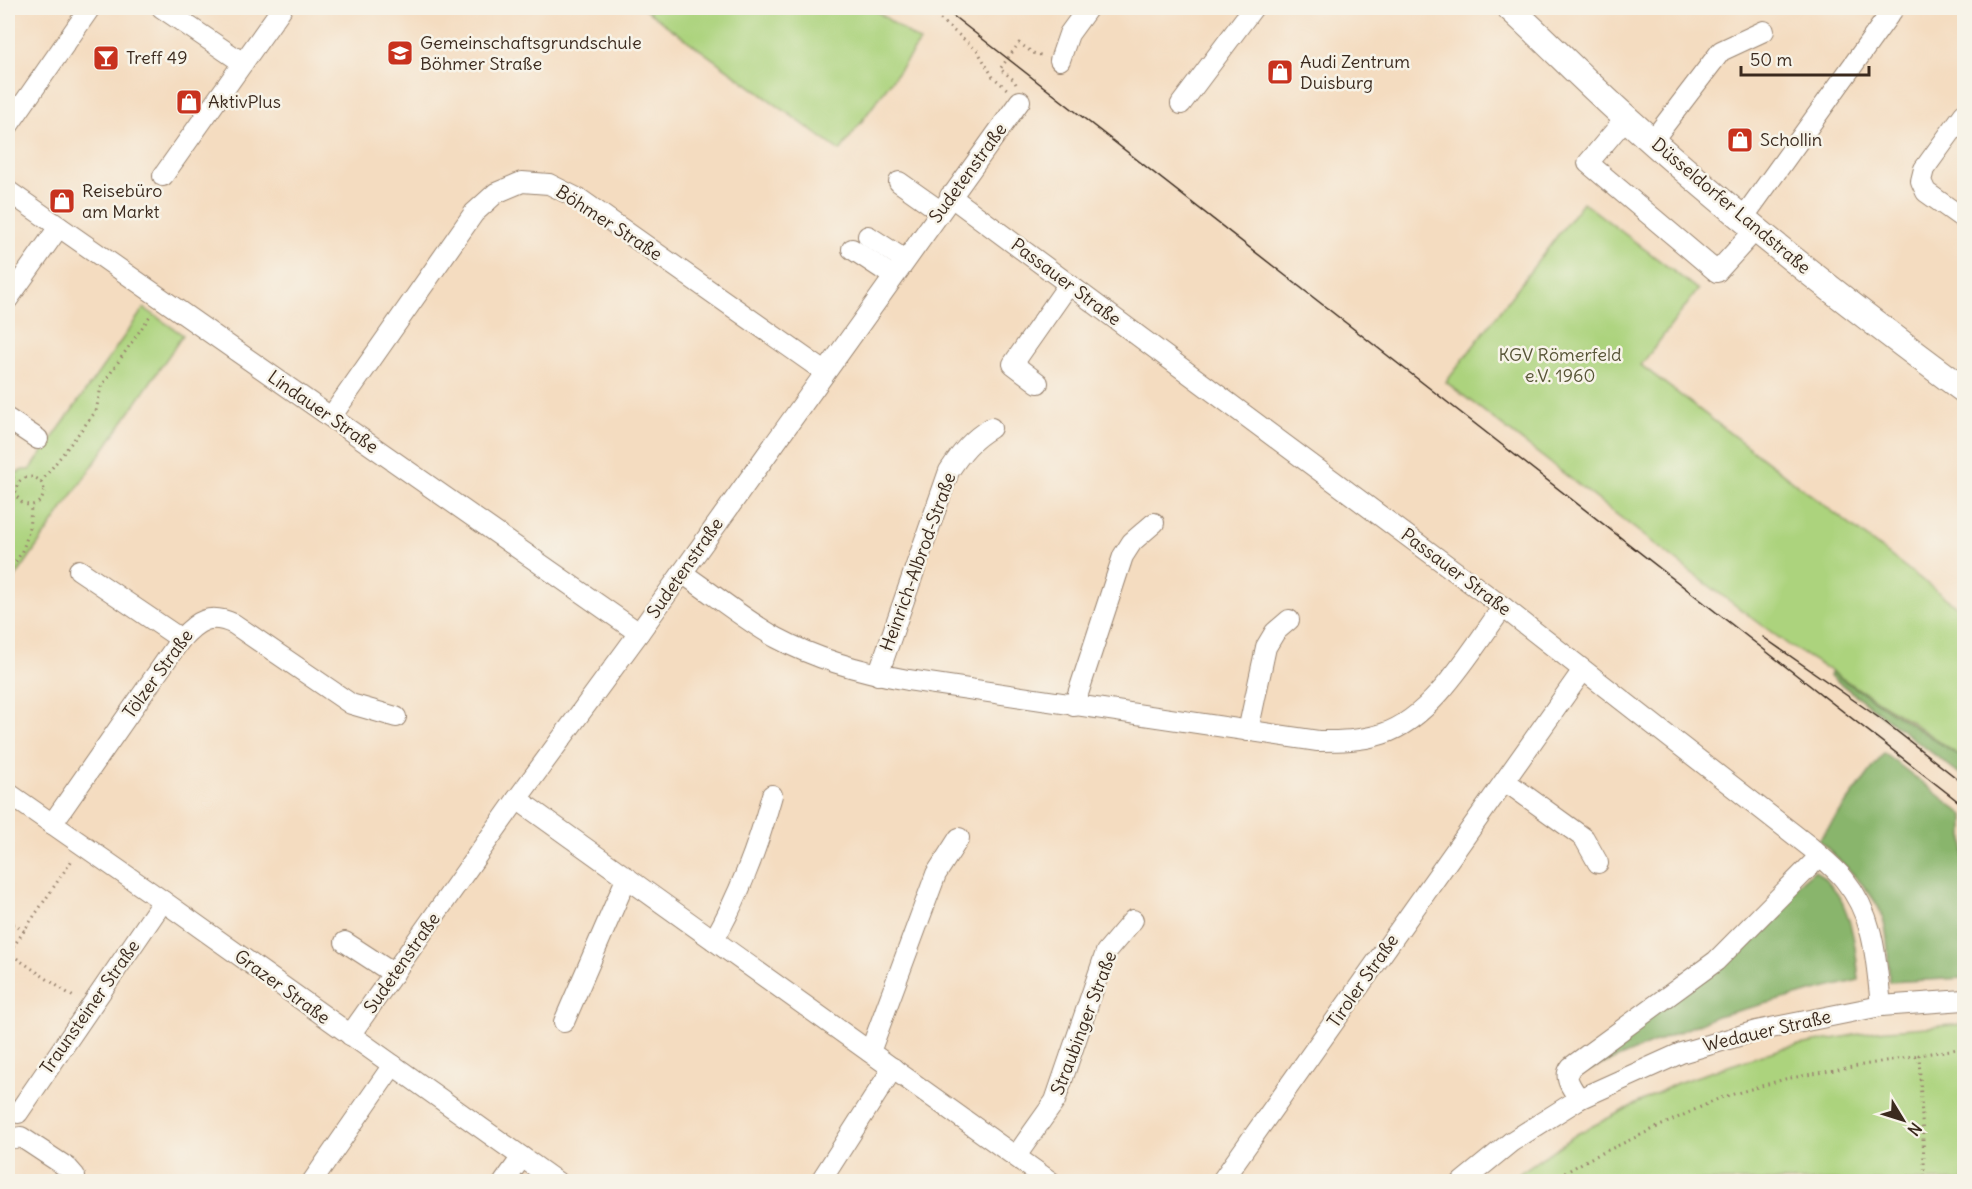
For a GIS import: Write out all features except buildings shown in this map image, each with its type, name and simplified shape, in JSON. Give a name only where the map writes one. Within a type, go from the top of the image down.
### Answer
[{"type":"main road","name":"Düsseldorfer Landstraße","points":[[1510,8],[1626,118],[1749,223],[1844,301],[1965,390]]},
{"type":"street","points":[[8,126],[90,8]]},
{"type":"street","points":[[162,8],[243,63]]},
{"type":"street","points":[[163,176],[282,8]]},
{"type":"street","points":[[1060,60],[1069,34],[1088,8]]},
{"type":"street","points":[[1181,104],[1253,8]]},
{"type":"street","points":[[1626,118],[1588,164],[1716,272],[1894,8]]},
{"type":"street","points":[[1653,140],[1721,51],[1764,31]]},
{"type":"street","name":"Sudetenstraße","points":[[350,1035],[517,799],[639,633],[1020,101]]},
{"type":"street","points":[[1965,114],[1924,169],[1921,182],[1926,192],[1965,219]]},
{"type":"street","name":"Böhmer Straße","points":[[331,417],[474,213],[496,193],[522,182],[549,184],[581,200],[825,372]]},
{"type":"street","name":"Passauer Straße","points":[[899,182],[945,204],[1069,284],[1503,607],[1820,856],[1844,878],[1864,910],[1874,941],[1881,1006]]},
{"type":"street","name":"Lindauer Straße","points":[[8,191],[639,633]]},
{"type":"street","points":[[8,299],[58,227]]},
{"type":"street","points":[[868,236],[905,260]]},
{"type":"street","points":[[852,249],[893,276]]},
{"type":"street","points":[[1038,383],[1013,364],[1069,284]]},
{"type":"street","points":[[8,418],[38,439]]},
{"type":"street","name":"Heinrich-Albrod-Straße","points":[[878,675],[949,471],[964,449],[977,436],[991,428]]},
{"type":"street","points":[[1074,706],[1123,556],[1132,542],[1154,523]]},
{"type":"street","points":[[79,570],[181,639]]},
{"type":"street","name":"Heinrich-Albrod-Straße","points":[[682,573],[776,637],[815,656],[878,675],[1318,741],[1352,741],[1383,734],[1413,718],[1440,692],[1503,607]]},
{"type":"street","name":"Tölzer Straße","points":[[52,825],[181,639],[200,622],[221,618],[234,624],[351,704],[396,717]]},
{"type":"street","points":[[1248,731],[1266,647],[1275,632],[1289,620]]},
{"type":"street","name":"Tiroler Straße","points":[[1221,1182],[1583,670]]},
{"type":"street","points":[[1505,781],[1584,838],[1598,863]]},
{"type":"street","name":"Grazer Straße","points":[[8,793],[557,1182]]},
{"type":"street","points":[[714,940],[732,908],[761,834],[772,795]]},
{"type":"street","points":[[517,799],[1016,1156],[1041,1179]]},
{"type":"street","points":[[870,1052],[936,874],[959,838]]},
{"type":"street","points":[[1579,1099],[1567,1078],[1567,1072],[1571,1067],[1716,961],[1820,856]]},
{"type":"street","points":[[564,1022],[627,877]]},
{"type":"street","name":"Traunsteiner Straße","points":[[75,1182],[75,1176],[68,1168],[14,1138],[13,1114],[163,901]]},
{"type":"street","name":"Straubinger Straße","points":[[1016,1156],[1054,1101],[1106,952],[1133,920]]},
{"type":"street","points":[[345,942],[394,974]]},
{"type":"street","name":"Wedauer Straße","points":[[1462,1182],[1512,1142],[1579,1099],[1681,1053],[1756,1030],[1881,1006],[1965,1000]]},
{"type":"street","points":[[312,1182],[393,1065]]},
{"type":"street","points":[[822,1179],[893,1068]]},
{"type":"street","points":[[504,1182],[522,1157]]},
{"type":"path","points":[[926,8],[977,50],[993,77],[1020,101]]},
{"type":"path","points":[[1014,80],[1000,69],[1019,43],[1033,53]]},
{"type":"path","points":[[41,482],[96,411],[101,387],[162,299]]},
{"type":"path","points":[[8,474],[19,482]]},
{"type":"path","points":[[33,477],[41,482],[44,494],[39,502],[32,505],[23,504],[17,497],[16,489],[19,482],[33,477]]},
{"type":"path","points":[[8,571],[25,547],[32,505]]},
{"type":"path","points":[[82,845],[9,953],[89,1007]]},
{"type":"path","points":[[8,920],[24,931]]},
{"type":"path","points":[[1549,1182],[1589,1159],[1720,1098],[1785,1079],[1965,1047]]},
{"type":"path","points":[[1919,1055],[1925,1182]]},
{"type":"green space","points":[[645,8],[872,8],[920,42],[840,151]]},
{"type":"green space","name":"KGV Römerfeld e.V. 1960","points":[[1583,202],[1698,290],[1641,365],[1964,612],[1964,759],[1910,721],[1790,646],[1446,382]]},
{"type":"green space","points":[[144,308],[183,335],[8,588],[8,467],[17,473],[30,470]]},
{"type":"green space","points":[[1831,672],[1964,759],[1964,777],[1829,675]]},
{"type":"green space","points":[[1884,753],[1964,815],[1964,978],[1889,982],[1886,934],[1879,908],[1855,876],[1819,840]]},
{"type":"green space","points":[[1815,870],[1836,891],[1847,914],[1857,958],[1859,980],[1717,1016],[1576,1074]]},
{"type":"green space","points":[[1964,1024],[1964,1181],[1508,1181],[1577,1134],[1677,1083],[1783,1048],[1876,1031]]},
{"type":"tram line","points":[[943,8],[1964,806]]},
{"type":"tram line","points":[[1763,637],[1885,722],[1964,784]]},
{"type":"place","name":"Gemeinschaftsgrundschule Böhmer Straße","points":[[400,53]]},
{"type":"place","name":"Treff 49","points":[[106,58]]},
{"type":"place","name":"Audi Zentrum Duisburg","points":[[1280,72]]},
{"type":"place","name":"AktivPlus","points":[[189,102]]},
{"type":"place","name":"Schollin","points":[[1740,140]]},
{"type":"place","name":"Reisebüro am Markt","points":[[62,201]]}]
